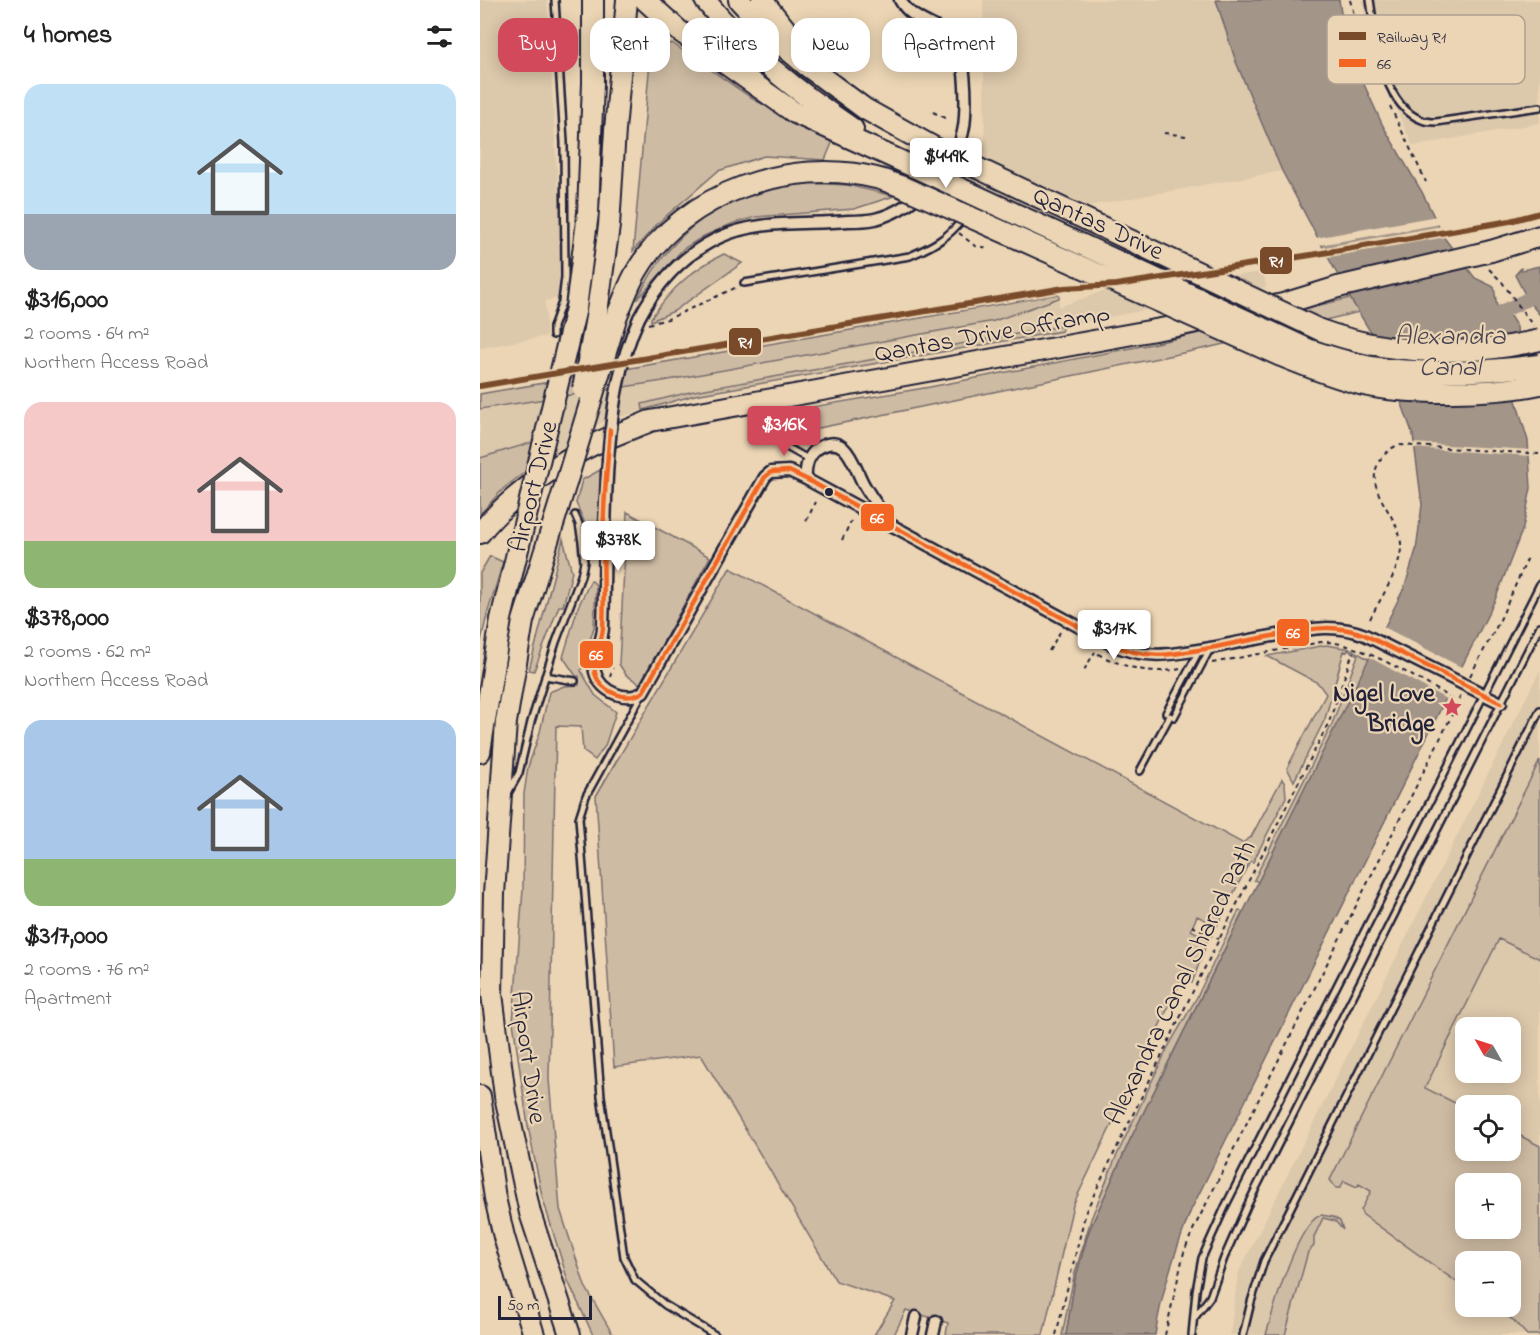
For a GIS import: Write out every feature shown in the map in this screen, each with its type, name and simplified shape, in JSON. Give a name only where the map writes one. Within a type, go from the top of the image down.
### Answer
[{"type":"highway","points":[[584,0],[593,83]]},
{"type":"highway","points":[[592,0],[593,83]]},
{"type":"highway","name":"Airport Drive","points":[[570,1335],[530,1213],[505,1096],[492,994],[494,894],[506,722],[523,621],[566,483],[597,312],[609,226],[627,0]]},
{"type":"highway","points":[[645,0],[678,30],[795,113],[914,167]]},
{"type":"highway","points":[[705,0],[760,58],[810,100],[914,167]]},
{"type":"highway","points":[[739,0],[774,38],[807,66],[865,109],[935,148]]},
{"type":"highway","points":[[762,0],[795,41],[859,95],[935,148]]},
{"type":"highway","name":"Airport Drive","points":[[480,752],[501,619],[576,308],[588,213],[593,83]]},
{"type":"highway","name":"Qantas Drive","points":[[935,148],[1320,330],[1350,340],[1418,350],[1473,350],[1537,333]]},
{"type":"highway","name":"Qantas Drive","points":[[914,167],[1310,350],[1376,368],[1418,371],[1491,371],[1540,365]]},
{"type":"highway","points":[[566,483],[617,315],[638,269],[659,241],[688,213],[725,193],[765,178],[810,173],[844,173],[866,176],[903,187],[1281,356],[1336,377],[1365,385],[1464,392],[1540,384]]},
{"type":"highway","name":"Qantas Drive Offramp","points":[[480,533],[491,519],[519,494],[582,450],[650,421],[1177,326],[1283,304],[1338,287],[1491,252],[1540,236]]},
{"type":"highway","points":[[480,1096],[495,1198]]},
{"type":"highway","points":[[480,1141],[504,1237],[534,1335]]},
{"type":"street","points":[[900,0],[911,14],[954,41],[960,55],[966,98],[964,153],[927,189],[905,206],[882,217],[842,222],[772,224],[745,229],[719,238],[692,253],[674,268],[647,302],[624,356],[616,382],[611,415],[604,513],[603,631],[596,657],[596,673],[606,689],[615,694],[631,697],[643,692],[765,477],[771,472],[789,471],[1118,648],[1159,656],[1322,627],[1347,629],[1373,639],[1501,703]]},
{"type":"street","points":[[806,479],[808,459],[816,450],[826,445],[838,445],[844,448],[893,527]]},
{"type":"street","points":[[912,1335],[916,1317]]},
{"type":"street","points":[[933,1335],[936,1321]]},
{"type":"lane","points":[[553,335],[553,327],[562,302],[565,277],[564,142],[555,0]]},
{"type":"lane","points":[[1370,0],[1372,15]]},
{"type":"lane","points":[[1390,84],[1404,109],[1422,121],[1436,122],[1540,106]]},
{"type":"lane","points":[[964,153],[976,172]]},
{"type":"lane","points":[[975,200],[976,192]]},
{"type":"lane","points":[[744,283],[910,256],[931,247],[956,229],[968,210]]},
{"type":"lane","points":[[783,445],[808,459]]},
{"type":"lane","points":[[500,807],[519,773],[545,676],[581,576],[584,562],[582,542],[579,524],[574,515]]},
{"type":"lane","points":[[1192,1335],[1202,1258],[1225,1207],[1540,584]]},
{"type":"lane","points":[[1194,1318],[1210,1297],[1247,1206],[1540,626]]},
{"type":"lane","points":[[1170,716],[1205,649]]},
{"type":"lane","points":[[1140,771],[1205,649]]},
{"type":"lane","points":[[545,676],[575,681]]},
{"type":"lane","points":[[643,692],[585,796],[579,818],[601,1095],[624,1257],[635,1280],[665,1305],[715,1335]]},
{"type":"lane","points":[[1243,1335],[1264,1261],[1540,710]]},
{"type":"path","points":[[933,112],[945,118]]},
{"type":"path","points":[[1164,133],[1186,136]]},
{"type":"path","points":[[956,229],[966,241],[975,246],[990,248]]},
{"type":"path","points":[[1502,282],[1537,333]]},
{"type":"path","points":[[668,319],[744,283]]},
{"type":"path","points":[[1370,619],[1397,566],[1401,553],[1400,531],[1377,491],[1374,479],[1380,460],[1391,449],[1399,445],[1540,454]]},
{"type":"path","points":[[806,521],[816,502]]},
{"type":"path","points":[[842,540],[851,521]]},
{"type":"path","points":[[1475,667],[1511,597],[1529,555]]},
{"type":"path","points":[[1049,651],[1060,632]]},
{"type":"path","points":[[1206,664],[1327,641],[1350,645],[1366,653],[1450,698],[1455,707]]},
{"type":"path","name":"Alexandra Canal Shared Path","points":[[1056,1335],[1086,1211],[1219,939],[1329,723],[1353,652]]},
{"type":"path","points":[[1084,670],[1096,653],[1112,661],[1144,670],[1160,672],[1185,668]]},
{"type":"path","points":[[1165,1335],[1184,1252],[1193,1230],[1457,703]]},
{"type":"path","points":[[1192,926],[1219,939]]},
{"type":"shaded area","points":[[480,0],[547,0],[548,18],[498,18],[498,72],[551,72],[564,297],[545,301],[547,336],[480,348]]},
{"type":"shaded area","points":[[983,0],[1216,0],[1236,62],[1282,171],[986,224],[984,72],[1017,72],[1017,18],[983,18]]},
{"type":"shaded area","points":[[1362,0],[1540,0],[1540,123],[1413,146],[1385,84],[1525,84],[1525,15],[1365,15]]},
{"type":"shaded area","points":[[670,44],[682,50],[682,72],[714,72],[756,101],[835,136],[825,160],[764,156],[718,171],[657,224],[633,251],[649,72],[670,72]]},
{"type":"shaded area","points":[[806,183],[847,185],[894,196],[854,209],[756,217],[734,223],[704,236],[683,249],[637,300],[659,262],[688,230],[705,217],[723,206],[765,189]]},
{"type":"shaded area","points":[[724,254],[742,263],[674,311],[651,321],[674,289],[702,266]]},
{"type":"shaded area","points":[[1264,272],[1266,287],[1062,326],[694,391],[643,404],[643,410],[601,423],[533,466],[540,440],[480,458],[480,409],[663,381],[994,321],[1059,298],[1059,307],[1101,292]]},
{"type":"shaded area","points":[[1059,294],[1059,298],[994,321],[663,381],[480,409],[480,394]]},
{"type":"shaded area","points":[[1350,298],[1359,312],[1207,348],[804,431],[800,409],[930,387],[1152,344]]},
{"type":"shaded area","points":[[1062,326],[1062,331],[695,395],[643,410],[642,404],[694,391]]},
{"type":"shaded area","points":[[540,440],[533,466],[504,488],[480,514],[480,458]]},
{"type":"shaded area","points":[[600,470],[598,545],[595,546],[576,503],[582,480]]},
{"type":"shaded area","points":[[627,512],[710,557],[640,684],[626,675],[619,664]]},
{"type":"shaded area","points":[[563,539],[572,572],[563,606],[559,606],[534,671],[529,670]]},
{"type":"shaded area","points":[[490,556],[503,562],[480,645],[480,573]]},
{"type":"shaded area","points":[[730,568],[1242,843],[1251,837],[1282,779],[1285,784],[1286,797],[1217,926],[1197,916],[1191,930],[1208,939],[1192,983],[1182,979],[1073,1205],[1043,1335],[946,1335],[948,1323],[906,1310],[894,1335],[874,1335],[895,1301],[836,1281],[701,1055],[614,1067],[596,796]]},
{"type":"shaded area","points":[[591,580],[596,585],[594,627],[581,671],[595,695],[616,712],[605,746],[595,760],[583,751],[581,727],[556,726],[549,1079],[560,1209],[585,1286],[613,1335],[593,1335],[568,1281],[542,1196],[528,1126],[513,1022],[523,889],[524,794],[528,767],[540,732],[549,692],[564,686],[579,685],[579,676],[576,676],[563,657],[578,607]]},
{"type":"shaded area","points":[[1326,645],[1351,649],[1370,660],[1258,882],[1254,880],[1332,724],[1358,655],[1348,650],[1344,651],[1325,719],[1294,781],[1287,768],[1326,694],[1318,683],[1267,656]]},
{"type":"shaded area","points":[[1540,670],[1540,1335],[1230,1335],[1238,1274]]},
{"type":"shaded area","points":[[1540,760],[1540,959],[1499,939],[1460,1017],[1455,1017],[1455,1028],[1425,1088],[1455,1103],[1455,1161],[1521,1161],[1521,1136],[1540,1146],[1540,1335],[1527,1335],[1508,1317],[1521,1317],[1521,1251],[1455,1251],[1455,1281],[1362,1214],[1361,1210],[1371,1191],[1359,1184],[1357,1187],[1344,1181],[1340,1188],[1336,1188],[1330,1180]]},
{"type":"shaded area","points":[[1239,910],[1243,912],[1130,1140],[1089,1231],[1075,1280],[1066,1335],[1062,1335],[1074,1276],[1091,1219],[1116,1157],[1168,1047],[1196,999]]},
{"type":"shaded area","points":[[1321,1215],[1340,1221],[1343,1230],[1335,1221],[1323,1218],[1314,1237],[1314,1246],[1308,1252],[1285,1335],[1266,1335],[1280,1288],[1295,1250],[1312,1221]]},
{"type":"water","name":"Alexandra Canal","points":[[1216,0],[1339,0],[1341,15],[1327,15],[1327,84],[1364,84],[1383,126],[1422,192],[1445,239],[1475,278],[1494,287],[1497,307],[1506,310],[1517,327],[1519,351],[1512,387],[1528,441],[1531,488],[1523,528],[1495,600],[1191,1210],[1161,1302],[1155,1335],[1066,1335],[1075,1280],[1089,1231],[1130,1140],[1405,586],[1416,550],[1422,505],[1413,435],[1385,356],[1350,298],[1282,171],[1236,62]]},
{"type":"water","points":[[1540,266],[1540,315],[1529,302],[1515,275],[1521,268],[1522,270]]},
{"type":"pier","points":[[1437,216],[1441,224],[1319,245],[1315,238]]},
{"type":"pier","points":[[1442,226],[1446,234],[1324,256],[1320,248]]},
{"type":"pier","points":[[1411,443],[1532,450],[1532,456],[1412,448]]},
{"type":"pier","name":"Nigel Love Bridge","points":[[1382,626],[1465,667],[1448,700],[1367,656]]},
{"type":"waterway","points":[[1491,317],[1540,293]]},
{"type":"rail line","name":"R1","points":[[480,386],[1064,288],[1116,285],[1311,255],[1510,221],[1540,213]]},
{"type":"transit line","name":"66","points":[[610,430],[603,527],[603,628],[594,667],[602,686],[615,694],[629,696],[643,692],[765,477],[771,472],[789,471],[1123,649],[1136,653],[1175,654],[1305,630],[1344,629],[1365,635],[1501,703]]},
{"type":"place","name":"Nigel Love Bridge","points":[[1452,707]]}]
